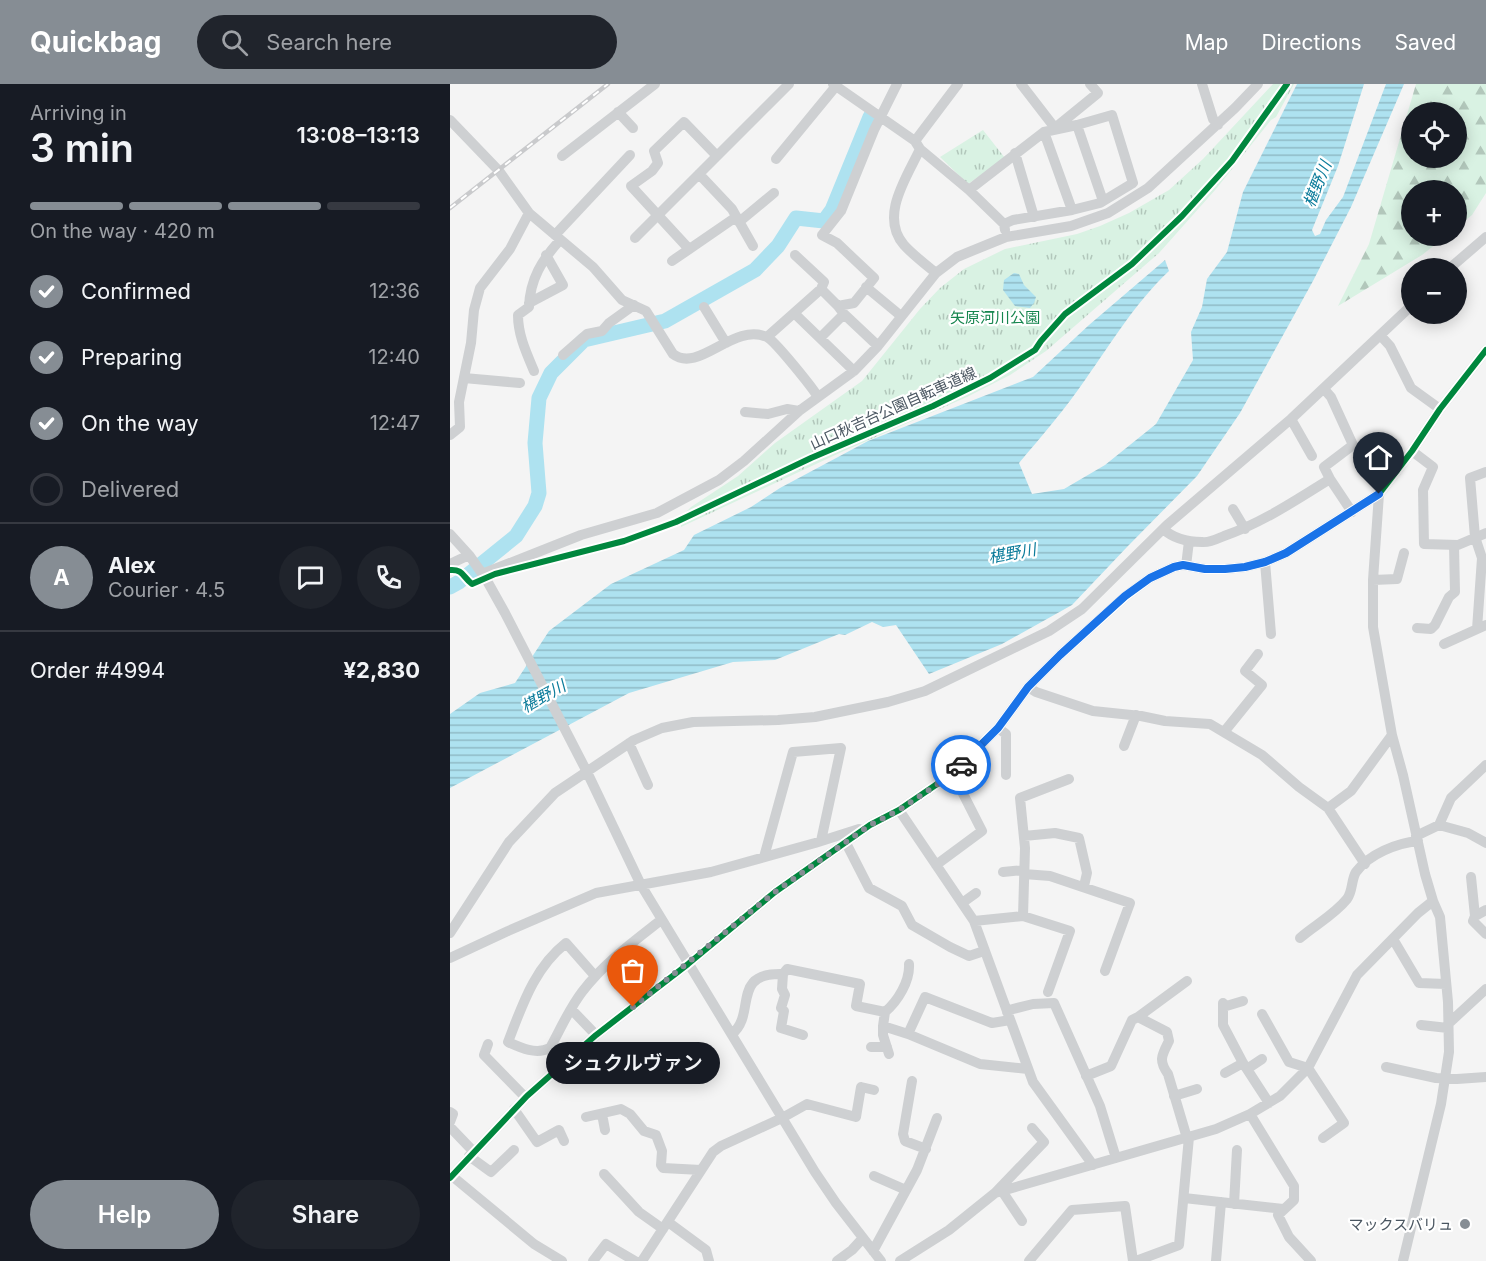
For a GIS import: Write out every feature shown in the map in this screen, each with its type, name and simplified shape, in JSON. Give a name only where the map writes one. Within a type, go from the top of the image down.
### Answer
[{"type":"street","points":[[562,156],[655,84]]},
{"type":"street","points":[[635,238],[789,84]]},
{"type":"street","points":[[820,338],[841,310],[854,303],[874,278],[837,243],[822,235],[841,211],[880,117],[897,84]]},
{"type":"street","points":[[936,273],[904,245],[896,232],[893,217],[918,145],[958,84]]},
{"type":"street","points":[[1021,84],[1050,130],[1072,210]]},
{"type":"street","points":[[969,190],[1015,153],[1050,130],[1098,93],[1090,84]]},
{"type":"street","points":[[1202,84],[1214,119],[1218,124]]},
{"type":"street","points":[[484,577],[581,535],[657,513],[719,480],[744,461],[799,411],[854,371],[878,346],[936,273],[957,257],[1006,237],[1071,226],[1108,213],[1148,188],[1258,84]]},
{"type":"street","points":[[776,159],[835,85],[918,145],[969,190],[1004,224],[1006,237]]},
{"type":"street","points":[[618,112],[633,128]]},
{"type":"street","points":[[1004,224],[1013,220],[1072,210],[1103,201],[1133,183],[1112,115],[1050,130]]},
{"type":"street","points":[[450,120],[499,171],[529,213],[593,267],[622,300],[646,311],[678,359],[688,360],[740,335],[753,334],[767,337],[800,373],[818,397]]},
{"type":"street","points":[[689,249],[632,186],[652,171],[658,163],[654,151],[684,122],[717,156]]},
{"type":"street","points":[[1077,125],[1103,201]]},
{"type":"street","points":[[1015,153],[1034,217]]},
{"type":"street","points":[[540,356],[532,365],[518,328],[518,315],[529,307],[530,289],[557,237],[630,155]]},
{"type":"street","points":[[699,174],[738,219],[753,246]]},
{"type":"street","points":[[672,261],[774,193]]},
{"type":"street","points":[[450,435],[460,427],[459,402],[471,342],[474,310],[480,288],[510,249],[529,213]]},
{"type":"street","points":[[1462,258],[1486,237]]},
{"type":"street","points":[[529,303],[563,285],[546,255]]},
{"type":"street","points":[[767,337],[821,289],[824,282],[795,255]]},
{"type":"street","points":[[866,288],[901,316]]},
{"type":"street","points":[[821,289],[878,346]]},
{"type":"street","points":[[563,355],[587,334],[602,331],[634,305]]},
{"type":"street","points":[[704,307],[726,342]]},
{"type":"street","points":[[794,313],[854,371]]},
{"type":"street","points":[[450,933],[509,842],[555,793],[586,769],[629,743],[662,728],[693,722],[815,717],[888,702],[925,691],[1049,631],[1082,609],[1163,529],[1291,419],[1401,314]]},
{"type":"street","points":[[1380,334],[1390,346],[1411,388],[1440,409]]},
{"type":"street","points":[[450,958],[508,930],[596,893],[711,872],[821,842],[870,825],[899,810],[952,772],[998,728],[1028,687],[1060,655],[1125,596],[1160,572],[1174,567],[1225,569],[1265,562],[1286,553],[1379,494],[1486,350]]},
{"type":"street","points":[[464,378],[520,383]]},
{"type":"street","points":[[1324,389],[1331,397],[1353,445],[1324,467],[1352,512]]},
{"type":"street","points":[[745,412],[768,414],[787,410],[799,411]]},
{"type":"street","points":[[1291,419],[1312,456]]},
{"type":"street","points":[[1412,451],[1433,466],[1423,490],[1424,544],[1454,545],[1486,533]]},
{"type":"street","points":[[1444,644],[1482,627],[1482,558],[1475,537],[1470,477],[1486,472]]},
{"type":"street","points":[[1163,529],[1171,536],[1203,543],[1245,529],[1330,479]]},
{"type":"street","points":[[1379,494],[1373,580],[1373,627],[1392,735],[1432,901],[1440,917],[1449,1052],[1441,1104],[1403,1261]]},
{"type":"street","points":[[1233,509],[1245,529]]},
{"type":"street","points":[[450,534],[469,555],[484,577],[586,769],[641,885],[661,920],[836,1203],[881,1261]]},
{"type":"street","points":[[1186,566],[1189,541]]},
{"type":"street","points":[[1417,628],[1431,628],[1435,625],[1449,597],[1455,592],[1454,545]]},
{"type":"street","points":[[1373,580],[1395,583],[1404,553]]},
{"type":"street","points":[[450,564],[469,555]]},
{"type":"street","points":[[1265,562],[1271,634]]},
{"type":"street","points":[[1224,732],[1262,685],[1245,671],[1258,654]]},
{"type":"street","points":[[1028,687],[1036,692],[1093,711],[1136,715],[1165,721],[1210,724],[1263,755],[1299,787],[1328,808],[1365,864]]},
{"type":"street","points":[[1124,746],[1136,715]]},
{"type":"street","points":[[998,728],[1006,734],[1006,775]]},
{"type":"street","points":[[1328,808],[1351,791],[1392,735]]},
{"type":"street","points":[[629,743],[648,785]]},
{"type":"street","points":[[764,857],[793,752],[842,748],[821,842]]},
{"type":"street","points":[[1300,938],[1319,925],[1347,898],[1356,872],[1365,864],[1383,851],[1417,839],[1439,825],[1451,798],[1486,765]]},
{"type":"street","points":[[936,865],[982,831],[952,772]]},
{"type":"street","points":[[1023,916],[1024,836],[1020,798],[1069,779]]},
{"type":"street","points":[[899,810],[974,921],[1033,1082],[1093,1165]]},
{"type":"street","points":[[562,1261],[534,1244],[451,1177],[525,1097],[596,1035],[688,964],[759,904],[870,825]]},
{"type":"street","points":[[1439,825],[1468,833],[1486,843]]},
{"type":"street","points":[[1024,836],[1054,833],[1079,838],[1087,873],[1084,886]]},
{"type":"street","points":[[846,843],[869,888],[902,906],[912,925],[969,956],[984,951]]},
{"type":"street","points":[[1004,872],[1050,876],[1130,903],[1105,970]]},
{"type":"street","points":[[1471,877],[1475,916],[1473,921],[1486,934]]},
{"type":"street","points":[[962,903],[976,893]]},
{"type":"street","points":[[999,1192],[1188,1138],[1250,1114],[1280,1096],[1308,1068],[1357,975],[1432,901]]},
{"type":"street","points":[[1475,916],[1486,910]]},
{"type":"street","points":[[974,921],[1023,916],[1073,932],[1048,992]]},
{"type":"street","points":[[595,976],[566,943],[557,950],[535,978],[508,1042],[523,1049],[543,1051],[550,1048],[580,994],[595,976],[661,920]]},
{"type":"street","points":[[1393,939],[1419,983],[1446,984]]},
{"type":"street","points":[[871,1047],[888,1051],[883,1035],[885,1012],[908,979],[909,964]]},
{"type":"street","points":[[803,1035],[779,1032],[784,1011],[781,1008],[785,995],[782,989],[783,974],[787,969],[860,984],[856,1006],[885,1012]]},
{"type":"street","points":[[732,1034],[738,1029],[742,1020],[746,999],[755,981],[766,974],[783,974]]},
{"type":"street","points":[[1086,1076],[1111,1066],[1132,1020],[1187,981]]},
{"type":"street","points":[[1421,1025],[1448,1026],[1485,992]]},
{"type":"street","points":[[908,1035],[924,997],[992,1023],[1008,1016]]},
{"type":"street","points":[[1243,1001],[1222,1005],[1223,1025],[1245,1066],[1269,1103]]},
{"type":"street","points":[[1008,1016],[1009,1010],[1033,1004],[1054,1003],[1100,1106],[1116,1158]]},
{"type":"street","points":[[571,1009],[596,1035]]},
{"type":"street","points":[[1262,1014],[1289,1062],[1308,1068],[1344,1123],[1323,1138]]},
{"type":"street","points":[[1033,1260],[1072,1210],[1125,1206],[1135,1261],[1156,1258],[1179,1245],[1188,1138],[1168,1074],[1162,1066],[1162,1055],[1169,1041],[1167,1032],[1138,1017]]},
{"type":"street","points":[[883,1026],[980,1064],[1028,1068]]},
{"type":"street","points":[[488,1044],[484,1055],[525,1097]]},
{"type":"street","points":[[1225,1073],[1262,1059]]},
{"type":"street","points":[[1386,1067],[1445,1079],[1486,1077]]},
{"type":"street","points":[[912,1081],[903,1134],[905,1141],[926,1149]]},
{"type":"street","points":[[642,1261],[713,1152],[721,1146],[807,1104],[856,1117],[857,1087],[874,1090]]},
{"type":"street","points":[[1174,1096],[1197,1089]]},
{"type":"street","points":[[514,1109],[538,1144],[559,1130],[564,1141]]},
{"type":"street","points":[[586,1117],[621,1109],[626,1110],[644,1131],[657,1136],[662,1151],[661,1165],[663,1168],[701,1170]]},
{"type":"street","points":[[450,1112],[453,1114],[450,1122]]},
{"type":"street","points":[[602,1113],[606,1130]]},
{"type":"street","points":[[1250,1114],[1294,1186],[1293,1200],[1278,1215],[1289,1237],[1309,1261]]},
{"type":"street","points":[[873,1251],[926,1149],[937,1118]]},
{"type":"street","points":[[450,1127],[471,1154],[495,1174],[514,1150]]},
{"type":"street","points":[[900,1261],[949,1230],[999,1192],[1044,1142],[1032,1128]]},
{"type":"street","points":[[1234,1204],[1237,1150]]},
{"type":"street","points":[[604,1174],[639,1212],[706,1250],[709,1261]]},
{"type":"street","points":[[874,1176],[906,1190]]},
{"type":"street","points":[[999,1192],[1022,1221]]},
{"type":"street","points":[[1184,1198],[1282,1209]]},
{"type":"street","points":[[1216,1261],[1221,1202]]},
{"type":"street","points":[[837,1261],[863,1238]]},
{"type":"street","points":[[593,1261],[606,1244],[635,1261]]},
{"type":"green space","name":"矢原河川公園","points":[[1273,84],[1294,84],[1276,117],[1271,120],[1216,189],[1159,253],[1046,351],[1010,375],[967,397],[846,450],[681,527],[681,517],[691,507],[738,476],[775,443],[862,381],[920,309],[940,288],[964,269],[1005,249],[1077,234],[1100,226],[1129,213],[1169,190],[1203,159]]},
{"type":"green space","points":[[1416,84],[1486,84],[1486,193],[1472,215],[1467,219],[1467,180],[1401,180],[1401,246],[1433,246],[1417,258],[1401,258],[1401,268],[1338,306],[1369,244],[1401,135],[1401,168],[1467,168],[1467,102],[1411,102]]},
{"type":"green space","points":[[983,130],[1005,158],[968,184],[940,157]]},
{"type":"water","name":"椹野川","points":[[1297,84],[1364,84],[1338,166],[1312,230],[1315,236],[1320,234],[1326,220],[1343,197],[1386,84],[1404,84],[1351,207],[1240,413],[1197,476],[1072,605],[1002,644],[929,674],[896,625],[883,627],[872,622],[845,635],[839,634],[775,660],[733,662],[629,693],[450,788],[450,714],[480,693],[515,683],[549,631],[611,584],[684,550],[694,535],[751,507],[780,488],[868,441],[1033,377],[1165,260],[1169,271],[1135,310],[1045,433],[1019,463],[1032,494],[1064,489],[1105,465],[1156,424],[1193,360],[1191,332],[1202,307],[1207,279],[1227,252],[1243,192]]},
{"type":"water","points":[[1014,273],[1019,274],[1024,285],[1036,297],[1030,308],[1015,306],[1003,290],[1004,280]]},
{"type":"waterway","points":[[450,587],[516,536],[535,506],[539,493],[535,443],[539,398],[551,373],[584,340],[665,321],[755,270],[778,246],[796,218],[824,221],[832,210],[870,117]]},
{"type":"railway","points":[[450,208],[608,84]]},
{"type":"cycle path","name":"山口秋吉台公園自転車道線","points":[[450,570],[460,572],[472,584],[495,574],[624,541],[676,522],[811,458],[933,406],[990,378],[1035,350],[1065,314],[1132,264],[1182,216],[1232,161],[1287,84]]},
{"type":"cycle path","points":[[450,1178],[527,1096],[596,1035],[688,964],[775,892],[870,825],[899,810],[943,780],[998,728],[1028,687],[1060,655],[1126,596],[1150,578],[1183,565],[1205,569],[1225,569],[1265,562],[1286,553],[1379,494],[1486,350]]},
{"type":"way so far","points":[[633,1007],[775,892],[870,825],[899,810],[941,782],[961,765]]},
{"type":"place","name":"シュクルヴァン","points":[[633,1007]]},
{"type":"place","name":"マックスバリュ","points":[[1465,1224]]},
{"type":"route","points":[[961,765],[998,728],[1028,687],[1060,655],[1125,596],[1150,578],[1160,572],[1183,565],[1205,569],[1225,569],[1265,562],[1286,553],[1379,494]]}]
